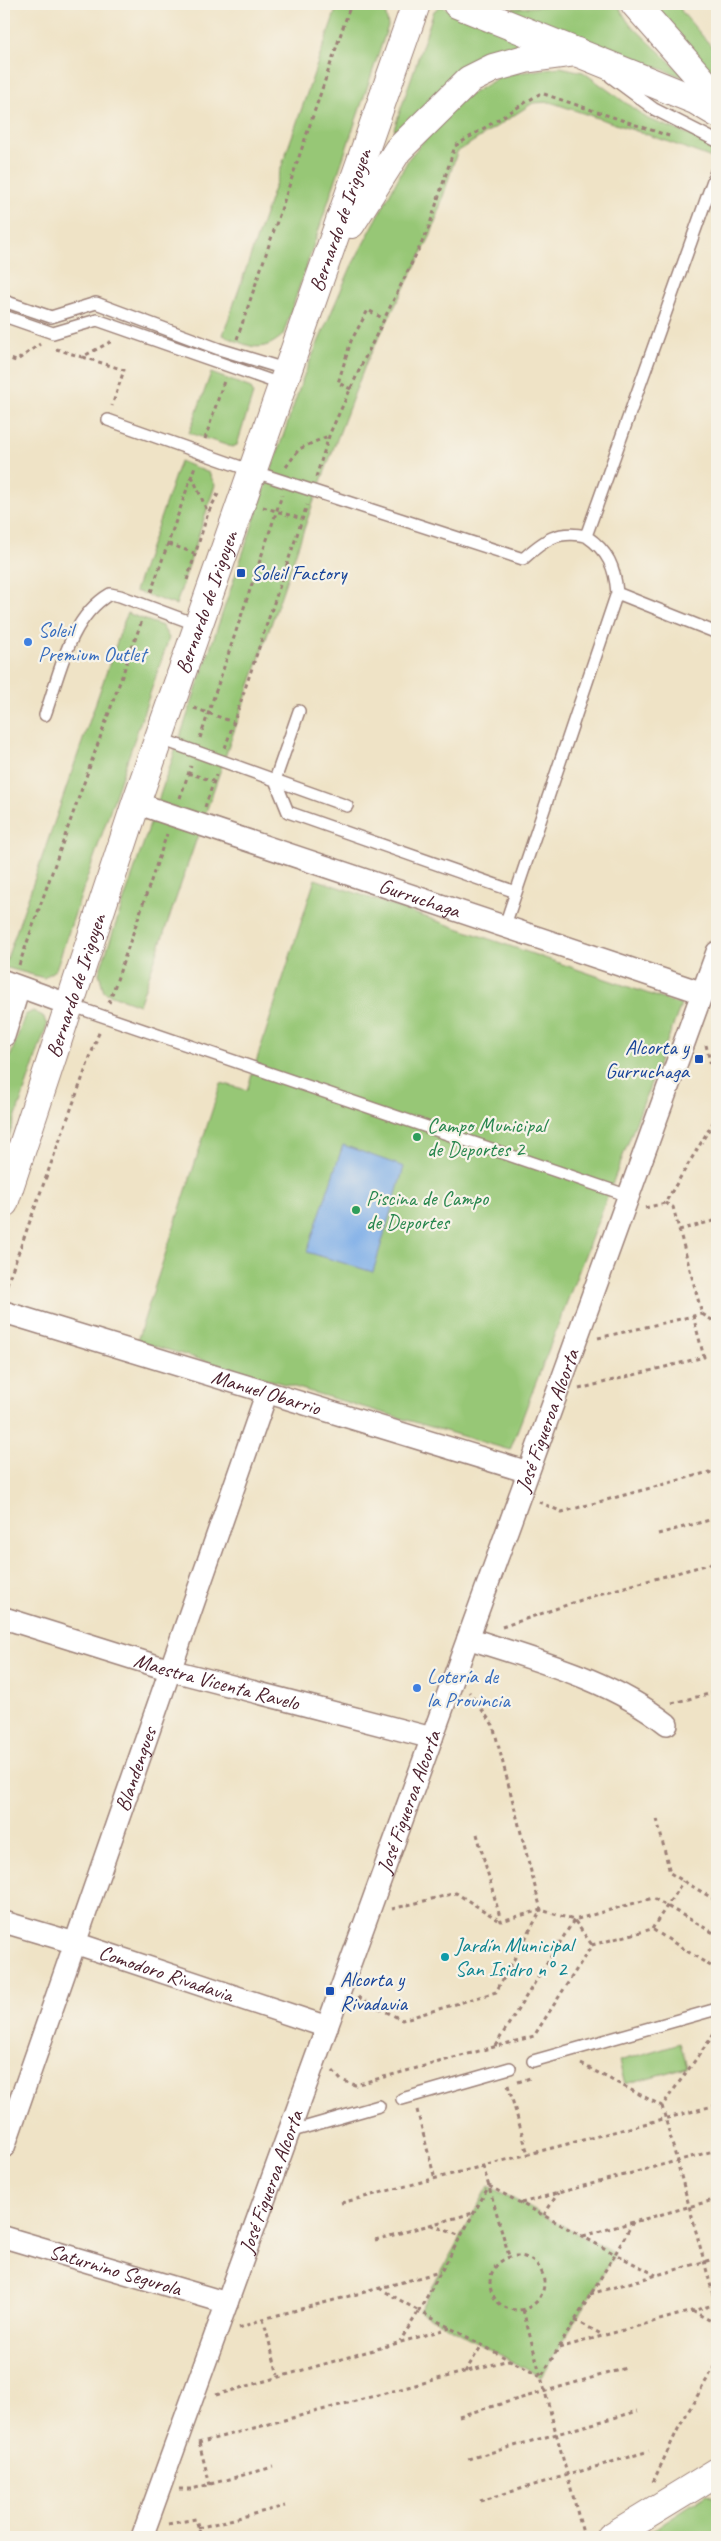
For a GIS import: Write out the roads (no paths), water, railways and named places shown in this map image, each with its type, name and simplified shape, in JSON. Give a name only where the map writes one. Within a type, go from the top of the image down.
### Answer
[{"type":"street","name":"Bernardo de Irigoyen","points":[[4,1203],[158,738],[416,4]]},
{"type":"street","points":[[457,4],[695,100],[717,113]]},
{"type":"street","points":[[635,4],[717,97]]},
{"type":"street","points":[[325,264],[398,150],[469,80],[493,68],[525,59],[578,52]]},
{"type":"street","name":"Gurruchaga","points":[[136,803],[505,925],[703,993]]},
{"type":"street","name":"José Figueroa Alcorta","points":[[143,2533],[717,952]]},
{"type":"street","points":[[4,1036],[12,984],[70,1005]]},
{"type":"street","name":"Manuel Obarrio","points":[[4,1312],[528,1472]]},
{"type":"street","name":"Blandengues","points":[[4,2147],[267,1392]]},
{"type":"street","name":"Maestra Vicenta Ravelo","points":[[4,1618],[170,1670],[432,1738]]},
{"type":"street","points":[[468,1638],[579,1675],[648,1709],[668,1724]]},
{"type":"street","name":"Comodoro Rivadavia","points":[[4,1922],[75,1943],[324,2035]]},
{"type":"street","name":"Saturnino Segurola","points":[[4,2237],[227,2303]]},
{"type":"street","points":[[611,2537],[717,2472]]},
{"type":"lane","points":[[578,52],[654,110],[717,141]]},
{"type":"lane","points":[[586,536],[717,169]]},
{"type":"lane","points":[[4,301],[51,317],[96,303],[232,353],[286,377]]},
{"type":"lane","points":[[4,316],[53,333],[97,320],[286,377]]},
{"type":"lane","points":[[108,420],[252,471],[522,559],[551,537],[569,532],[586,536],[601,546],[611,562],[617,593],[505,925]]},
{"type":"lane","points":[[617,593],[717,633]]},
{"type":"lane","points":[[46,715],[73,637],[84,615],[97,602],[110,594],[198,625]]},
{"type":"lane","points":[[299,711],[275,780],[288,812],[516,892]]},
{"type":"lane","points":[[158,738],[348,806]]},
{"type":"lane","points":[[70,1005],[104,1018],[254,1066],[626,1205]]},
{"type":"lane","points":[[533,2062],[717,2009]]},
{"type":"lane","points":[[402,2099],[510,2068]]},
{"type":"lane","points":[[289,2132],[379,2106]]},
{"type":"water","name":"Piscina de Campo de Deportes","points":[[343,1145],[404,1167],[373,1272],[307,1252]]},
{"type":"place","name":"Soleil Factory","points":[[241,573]]},
{"type":"place","name":"Soleil Premium Outlet","points":[[28,642]]},
{"type":"place","name":"Alcorta y Gurruchaga","points":[[699,1059]]},
{"type":"place","name":"Campo Municipal de Deportes 2","points":[[417,1137]]},
{"type":"place","name":"Piscina de Campo de Deportes","points":[[356,1210]]},
{"type":"place","name":"Lotería de la Provincia","points":[[417,1688]]},
{"type":"place","name":"Jardín Municipal San Isidro n° 2","points":[[445,1957]]},
{"type":"place","name":"Alcorta y Rivadavia","points":[[330,1991]]}]
